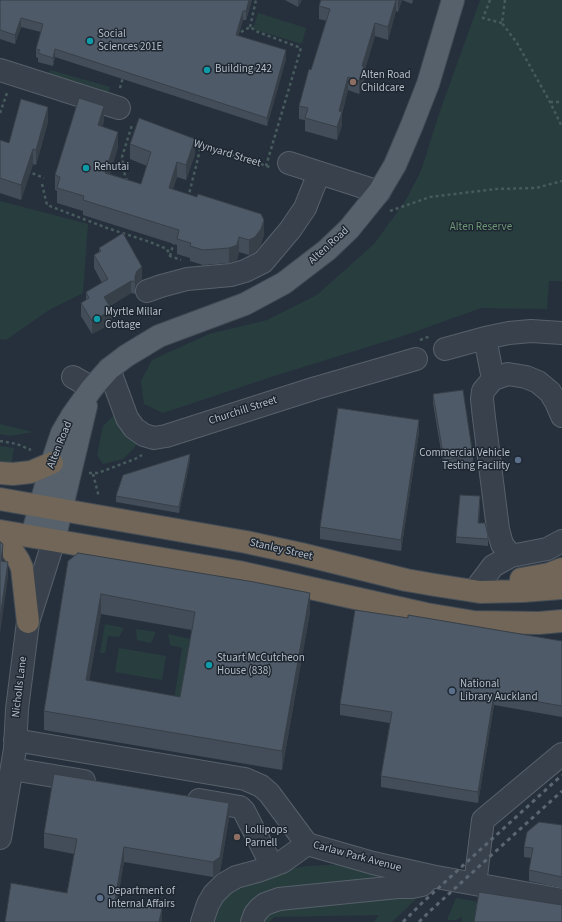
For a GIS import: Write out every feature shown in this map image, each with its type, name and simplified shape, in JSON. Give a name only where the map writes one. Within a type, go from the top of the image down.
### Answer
[{"type":"highway","points":[[0,473],[13,474],[31,472],[45,458]]},
{"type":"highway","name":"Stanley Street","points":[[0,500],[61,509],[246,542],[302,554],[406,580],[435,585],[480,592],[523,592],[562,588]]},
{"type":"highway","points":[[0,531],[239,572],[426,614],[474,622],[539,624],[562,621]]},
{"type":"highway","points":[[0,537],[8,544],[22,568],[28,622]]},
{"type":"highway","points":[[435,585],[478,586],[549,574],[562,569]]},
{"type":"main road","name":"Alten Road","points":[[32,536],[39,506],[45,458],[92,388],[109,369],[132,352],[159,336],[179,327],[245,304],[284,283],[327,250],[349,228],[379,192],[395,165],[428,84],[453,0]]},
{"type":"main road","name":"Alten Road","points":[[54,540],[81,427],[92,388]]},
{"type":"street","points":[[0,70],[120,112]]},
{"type":"street","points":[[279,160],[379,192]]},
{"type":"street","points":[[147,291],[187,279],[231,275],[245,272],[263,262],[290,230],[305,208],[319,173]]},
{"type":"street","points":[[445,349],[508,333],[531,331],[562,333]]},
{"type":"street","points":[[486,338],[493,379]]},
{"type":"street","name":"Churchill Street","points":[[109,369],[127,418],[134,428],[144,435],[154,438],[166,436],[316,388],[416,359]]},
{"type":"street","points":[[511,556],[502,544],[498,529],[483,412],[483,391],[493,379],[508,374],[526,376],[538,382],[550,392],[562,416]]},
{"type":"street","points":[[73,377],[92,388]]},
{"type":"street","name":"Nicholls Lane","points":[[0,838],[12,769],[17,709],[28,622],[54,540]]},
{"type":"street","points":[[478,586],[493,566],[511,556],[547,549],[562,541]]},
{"type":"street","name":"Carlaw Park Avenue","points":[[15,740],[245,779],[261,786],[269,793],[307,844],[373,863],[431,876],[562,900]]},
{"type":"street","points":[[475,884],[483,820],[562,754]]},
{"type":"street","points":[[12,769],[107,784]]},
{"type":"street","points":[[177,796],[240,807],[244,811],[272,866]]},
{"type":"street","points":[[202,922],[208,904],[214,894],[224,884],[236,877],[282,862],[307,844]]},
{"type":"street","points":[[252,922],[255,914],[260,908],[265,904],[279,899],[355,890],[412,887],[422,885],[431,876]]},
{"type":"path","points":[[250,28],[256,0]]},
{"type":"path","points":[[490,0],[483,18],[502,23],[517,43],[550,102],[562,127]]},
{"type":"path","points":[[502,23],[505,0]]},
{"type":"path","points":[[240,32],[250,28],[301,48],[279,160]]},
{"type":"path","points":[[124,72],[120,112],[132,125],[139,127]]},
{"type":"path","points":[[550,102],[562,102]]},
{"type":"path","points":[[128,186],[124,176],[122,157],[132,125]]},
{"type":"path","name":"Wynyard Street","points":[[187,142],[266,166],[279,160]]},
{"type":"path","points":[[187,202],[201,146]]},
{"type":"path","points":[[22,170],[44,178]]},
{"type":"path","points":[[386,213],[430,197],[496,189],[536,188],[562,181]]},
{"type":"path","points":[[42,184],[47,205],[107,228],[150,242],[167,249],[170,256],[176,258]]},
{"type":"path","points":[[170,256],[175,235]]},
{"type":"path","points":[[0,441],[17,444],[45,458]]},
{"type":"path","points":[[86,472],[93,474],[135,459],[147,452]]},
{"type":"path","points":[[93,474],[98,495],[101,500]]},
{"type":"green space","name":"Alten Reserve","points":[[480,0],[562,0],[562,281],[549,281],[547,309],[481,308],[406,335],[271,377],[163,413],[144,404],[141,381],[152,360],[209,334],[267,320],[317,295],[374,244],[406,200],[421,171],[438,117]]},
{"type":"green space","points":[[258,13],[306,28],[302,44],[253,29]]},
{"type":"green space","points":[[50,70],[110,87],[108,95],[100,93],[101,89],[71,80],[70,85],[48,78]]},
{"type":"green space","points":[[0,201],[88,224],[83,293],[49,310],[6,340],[0,339]]},
{"type":"green space","points":[[117,412],[141,438],[123,459],[103,464],[97,455],[103,426]]},
{"type":"green space","points":[[0,424],[33,432],[10,436],[0,434]]},
{"type":"green space","points":[[0,446],[14,448],[11,466],[0,465]]},
{"type":"green space","points":[[105,624],[124,628],[119,637],[108,636],[105,653],[100,653]]},
{"type":"green space","points":[[136,629],[156,632],[151,643],[137,640]]},
{"type":"green space","points":[[168,634],[190,639],[177,714],[173,707],[182,648],[170,645]]},
{"type":"green space","points":[[119,648],[166,656],[162,680],[115,672]]},
{"type":"green space","points":[[346,864],[418,881],[297,890],[248,922],[209,922],[230,886],[284,870],[307,866]]},
{"type":"green space","points":[[399,891],[418,897],[392,922],[374,922],[379,915],[274,917],[269,922],[260,922],[273,906]]},
{"type":"green space","points":[[456,898],[479,902],[476,922],[462,922],[462,917],[456,920],[448,920]]},
{"type":"building","points":[[0,0],[249,0],[246,11],[243,11],[236,35],[286,50],[267,118],[55,49],[53,58],[38,53],[40,50],[36,49],[43,24],[21,18],[15,35],[0,30]]},
{"type":"building","points":[[321,0],[396,0],[388,27],[375,23],[362,66],[364,68],[359,81],[348,77],[339,111],[342,112],[337,127],[305,118],[308,108],[299,106],[309,69],[311,70],[330,9],[319,6]]},
{"type":"building","points":[[79,98],[104,106],[98,125],[118,132],[105,173],[141,184],[151,152],[130,144],[139,118],[195,139],[186,165],[177,162],[169,188],[197,197],[198,194],[261,214],[264,220],[261,229],[255,237],[249,240],[239,237],[237,245],[229,248],[203,250],[190,246],[191,243],[177,239],[179,230],[83,200],[84,196],[57,188],[60,177],[55,175]]},
{"type":"building","points":[[21,99],[48,107],[36,150],[33,149],[21,185],[0,178],[0,140],[9,143]]},
{"type":"building","points":[[123,233],[142,267],[137,271],[135,282],[131,281],[104,297],[112,310],[92,321],[81,303],[89,298],[86,292],[108,279],[94,255],[101,251],[99,248]]},
{"type":"building","points":[[463,390],[473,456],[444,460],[433,394]]},
{"type":"building","points":[[338,408],[419,420],[401,540],[320,527]]},
{"type":"building","points":[[190,454],[179,507],[116,496],[123,475]]},
{"type":"building","points":[[460,495],[480,496],[478,523],[485,523],[488,539],[456,537]]},
{"type":"building","points":[[0,542],[3,545],[1,561],[8,562],[0,618]]},
{"type":"building","points":[[78,553],[254,582],[310,593],[282,751],[44,711],[68,561]],"holes":[[[101,594],[195,612],[180,697],[86,680]]]},
{"type":"building","points":[[355,610],[408,618],[408,615],[562,641],[562,706],[494,694],[478,792],[381,776],[392,712],[340,704]]},
{"type":"building","points":[[54,774],[229,803],[220,857],[213,862],[124,847],[115,900],[162,909],[159,922],[5,922],[11,883],[67,893],[77,839],[44,833]]},
{"type":"building","points":[[539,822],[562,825],[562,877],[529,870],[533,848],[524,847],[527,832]]},
{"type":"building","points":[[479,892],[562,905],[562,922],[474,922]]},
{"type":"railway","points":[[403,922],[562,775]]},
{"type":"railway","points":[[419,922],[562,791]]},
{"type":"place","name":"Social Sciences 201E","points":[[90,41]]},
{"type":"place","name":"Building 242","points":[[207,70]]},
{"type":"place","name":"Alten Road Childcare","points":[[353,82]]},
{"type":"place","name":"Rehutai","points":[[86,168]]},
{"type":"place","name":"Myrtle Millar Cottage","points":[[97,319]]},
{"type":"place","name":"Commercial Vehicle Testing Facility","points":[[518,460]]},
{"type":"place","name":"Stuart McCutcheon House (838)","points":[[209,665]]},
{"type":"place","name":"National Library Auckland","points":[[452,691]]},
{"type":"place","name":"Lollipops Parnell","points":[[237,837]]},
{"type":"place","name":"Department of Internal Affairs","points":[[100,898]]}]
